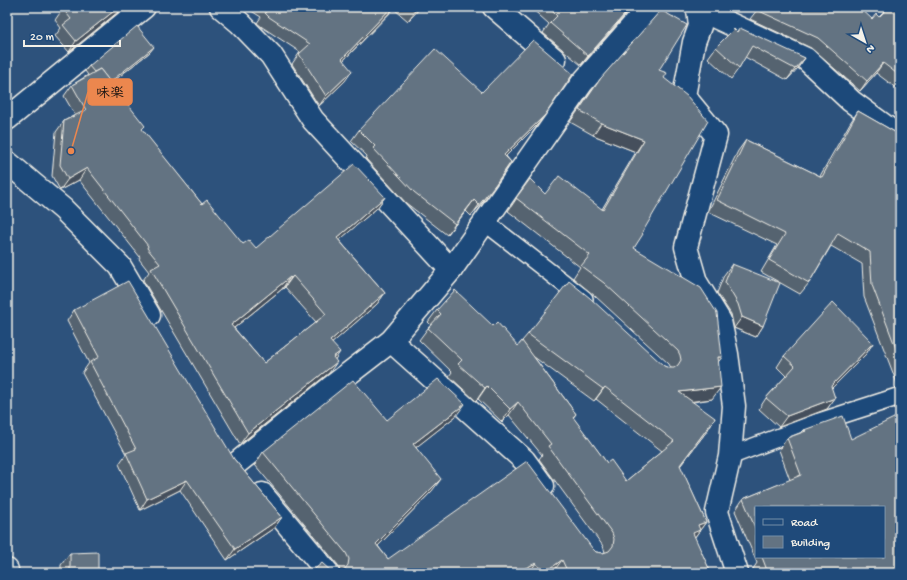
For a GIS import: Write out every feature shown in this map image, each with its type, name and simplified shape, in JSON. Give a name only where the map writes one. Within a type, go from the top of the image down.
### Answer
[{"type":"street","points":[[7,119],[144,7]]},
{"type":"street","points":[[221,7],[240,23],[271,55],[313,120],[451,270]]},
{"type":"street","points":[[494,7],[582,83]]},
{"type":"street","points":[[245,474],[330,388],[391,341],[451,270],[582,83],[649,7]]},
{"type":"street","points":[[697,8],[806,59],[851,101],[900,137]]},
{"type":"street","points":[[697,8],[700,26],[694,42],[684,96],[716,135],[686,248],[696,282],[720,321],[727,354],[734,406],[730,456],[717,512],[737,573]]},
{"type":"street","points":[[7,162],[63,209],[120,266],[160,334]]},
{"type":"street","points":[[391,341],[524,460],[556,503]]},
{"type":"street","points":[[224,443],[245,474],[328,573]]},
{"type":"lane","points":[[485,222],[594,308]]},
{"type":"lane","points":[[730,456],[819,422],[900,396]]},
{"type":"building","points":[[66,7],[119,7],[76,41],[63,25],[71,19],[63,9]]},
{"type":"building","points":[[268,7],[392,7],[342,59],[352,71],[326,96],[299,54],[310,44],[269,17],[265,13]]},
{"type":"building","points":[[410,7],[419,7],[415,11]]},
{"type":"building","points":[[548,7],[631,7],[588,56],[550,23],[557,16]]},
{"type":"building","points":[[759,7],[859,7],[872,19],[876,14],[879,17],[889,7],[900,7],[900,76],[883,63],[867,81],[818,38],[757,10]]},
{"type":"building","points":[[661,10],[687,25],[659,70],[667,73],[664,78],[687,96],[708,121],[634,248],[701,288],[717,313],[722,357],[718,357],[721,387],[679,392],[715,418],[680,465],[706,522],[698,525],[700,530],[693,533],[711,573],[568,573],[562,560],[544,573],[536,563],[515,573],[338,573],[344,570],[348,565],[349,559],[346,553],[263,452],[353,380],[387,420],[438,379],[465,404],[413,444],[441,479],[376,544],[388,559],[527,461],[596,552],[603,553],[609,551],[613,546],[614,539],[612,533],[548,446],[551,444],[518,402],[510,409],[487,386],[485,388],[458,364],[462,360],[428,328],[441,314],[437,310],[455,290],[493,326],[497,322],[518,346],[522,341],[576,414],[573,417],[607,463],[611,460],[626,481],[674,441],[605,387],[603,389],[528,334],[569,281],[590,298],[664,366],[674,368],[681,360],[678,351],[604,283],[581,266],[590,255],[516,198],[530,179],[545,194],[559,176],[603,210],[644,140],[601,123],[579,110],[601,78]]},
{"type":"building","points":[[137,26],[154,47],[110,82],[100,69],[94,72],[89,66]]},
{"type":"building","points":[[740,28],[805,58],[795,69],[752,46],[739,68],[716,47],[734,29],[737,32]]},
{"type":"building","points":[[533,40],[573,74],[545,115],[504,155],[511,162],[495,185],[479,205],[474,200],[455,224],[414,192],[373,148],[375,146],[359,130],[435,49],[482,92]]},
{"type":"building","points":[[100,69],[145,126],[142,129],[202,204],[207,200],[243,244],[249,240],[256,248],[354,164],[385,197],[337,238],[385,293],[330,341],[340,352],[333,357],[337,362],[248,433],[151,269],[160,264],[147,248],[148,246],[87,168],[68,179],[60,165],[64,121],[86,110],[72,85]],"holes":[[[293,276],[326,314],[264,363],[231,325]]]},
{"type":"building","points":[[858,111],[900,135],[900,359],[872,285],[870,252],[838,233],[809,283],[769,260],[785,234],[717,200],[746,140],[822,177]]},
{"type":"building","points":[[732,264],[780,283],[763,326],[742,317],[738,304],[725,282]]},
{"type":"building","points":[[128,281],[234,459],[282,517],[235,549],[187,480],[147,499],[126,453],[136,449],[90,362],[99,357],[74,310]]},
{"type":"building","points":[[833,302],[873,343],[831,386],[835,398],[787,416],[766,398],[795,366],[784,356]]},
{"type":"building","points":[[900,415],[900,573],[768,573],[762,558],[885,558],[885,506],[755,506],[755,528],[743,499],[801,475],[787,438],[806,431],[804,430],[843,416],[851,439]]},
{"type":"building","points":[[98,552],[98,573],[70,573],[70,553]]},
{"type":"building","points":[[322,563],[332,572],[338,573],[310,573]]},
{"type":"place","name":"味楽","points":[[71,151]]}]
